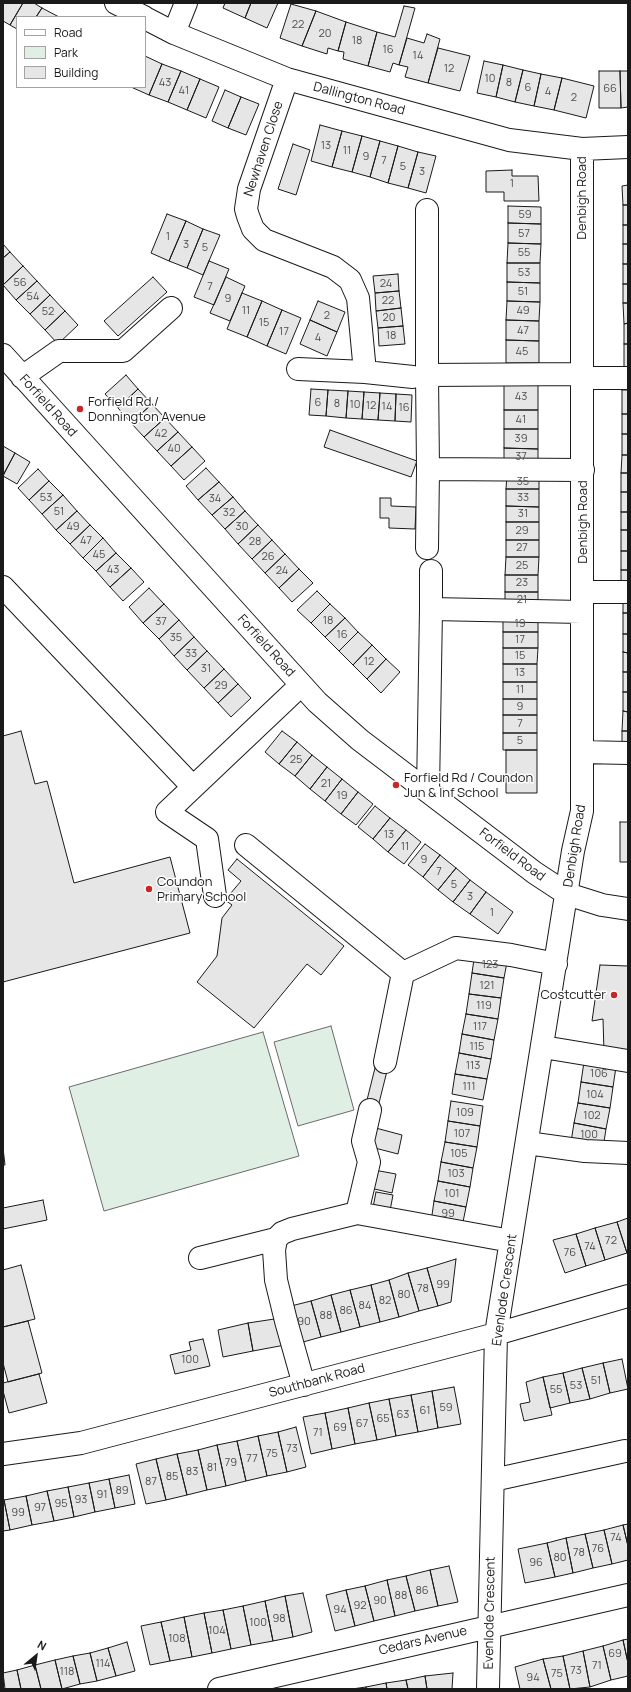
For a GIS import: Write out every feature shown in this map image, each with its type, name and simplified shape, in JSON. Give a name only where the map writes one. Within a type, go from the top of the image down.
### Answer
[{"type":"street","name":"Dallington Road","points":[[116,3],[142,16]]},
{"type":"street","points":[[174,32],[186,3]]},
{"type":"street","name":"Dallington Road","points":[[146,18],[174,32],[287,79],[509,140],[582,149],[628,147]]},
{"type":"street","name":"Newhaven Close","points":[[287,79],[250,188],[246,209],[253,229],[264,240],[334,267],[350,280],[358,298],[365,372]]},
{"type":"street","name":"Denbigh Road","points":[[567,894],[573,851],[582,811],[582,149]]},
{"type":"street","points":[[427,210],[420,376],[428,469],[427,548]]},
{"type":"street","points":[[22,377],[59,351],[123,351],[170,308]]},
{"type":"street","name":"Forfield Road","points":[[3,355],[317,702],[360,740],[535,873],[567,894],[602,905],[628,909]]},
{"type":"street","points":[[298,369],[420,376],[583,376],[628,378]]},
{"type":"street","points":[[428,469],[583,470]]},
{"type":"street","points":[[428,791],[432,609],[431,571]]},
{"type":"street","points":[[3,587],[193,787]]},
{"type":"street","points":[[432,609],[582,602],[628,592]]},
{"type":"street","points":[[215,896],[207,839],[167,812],[301,685]]},
{"type":"street","points":[[582,752],[628,754]]},
{"type":"street","points":[[246,845],[403,973]]},
{"type":"street","name":"Evenlode Crescent","points":[[488,1689],[496,1334],[567,894]]},
{"type":"street","points":[[403,973],[456,948],[511,955],[556,964]]},
{"type":"street","points":[[385,1062],[403,973]]},
{"type":"street","points":[[543,1047],[628,1061]]},
{"type":"street","points":[[357,1213],[369,1162],[363,1141],[370,1110]]},
{"type":"street","points":[[527,1143],[585,1151],[628,1153]]},
{"type":"street","points":[[200,1258],[276,1239],[282,1233],[292,1229],[357,1213],[511,1240]]},
{"type":"street","points":[[276,1239],[274,1250],[276,1280],[304,1385]]},
{"type":"street","name":"Southbank Road","points":[[3,1454],[81,1443],[496,1334],[628,1296]]},
{"type":"street","points":[[493,1480],[625,1451]]},
{"type":"street","name":"Cedars Avenue","points":[[219,1689],[628,1595]]},
{"type":"green space","points":[[331,1026],[354,1110],[298,1126],[274,1042]]},
{"type":"green space","points":[[263,1032],[299,1156],[104,1211],[69,1087]]},
{"type":"building","points":[[3,3],[23,3],[10,25],[3,21]]},
{"type":"building","points":[[23,3],[34,3],[42,8],[37,16],[16,16],[16,28],[10,25]]},
{"type":"building","points":[[225,3],[251,3],[245,18],[223,8]]},
{"type":"building","points":[[251,3],[278,3],[267,28],[245,18]]},
{"type":"building","points":[[291,4],[316,11],[302,46],[280,38]]},
{"type":"building","points":[[404,6],[415,8],[399,65],[393,63],[390,72],[368,66],[377,32],[395,37]]},
{"type":"building","points":[[42,8],[57,16],[37,16]]},
{"type":"building","points":[[316,11],[346,22],[338,51],[328,48],[327,54],[302,46]]},
{"type":"building","points":[[346,22],[377,32],[368,66],[343,59],[344,52],[338,51]]},
{"type":"building","points":[[427,34],[440,39],[428,83],[405,77],[408,67],[399,65],[407,38],[424,43]]},
{"type":"building","points":[[438,48],[470,56],[460,91],[428,83]]},
{"type":"building","points":[[146,56],[162,64],[149,95],[133,88],[146,88]]},
{"type":"building","points":[[484,61],[503,65],[496,97],[477,93]]},
{"type":"building","points":[[162,64],[181,71],[168,102],[149,95]]},
{"type":"building","points":[[503,65],[523,70],[515,102],[496,97]]},
{"type":"building","points":[[523,70],[541,74],[534,106],[515,102]]},
{"type":"building","points":[[181,71],[200,79],[187,110],[168,102]]},
{"type":"building","points":[[599,71],[620,71],[621,108],[599,108]]},
{"type":"building","points":[[620,71],[628,71],[628,107],[621,108]]},
{"type":"building","points":[[541,74],[562,78],[554,110],[534,106]]},
{"type":"building","points":[[562,78],[594,86],[586,118],[554,110]]},
{"type":"building","points":[[200,79],[219,87],[206,118],[187,110]]},
{"type":"building","points":[[225,90],[241,97],[228,128],[212,121]]},
{"type":"building","points":[[241,97],[259,104],[246,135],[228,128]]},
{"type":"building","points":[[320,125],[342,131],[332,167],[311,161]]},
{"type":"building","points":[[342,131],[362,136],[352,172],[332,167]]},
{"type":"building","points":[[362,136],[380,141],[370,177],[352,172]]},
{"type":"building","points":[[380,141],[398,146],[388,183],[370,177]]},
{"type":"building","points":[[293,144],[310,150],[296,195],[278,189]]},
{"type":"building","points":[[398,146],[418,152],[408,188],[388,183]]},
{"type":"building","points":[[418,152],[436,156],[426,193],[408,188]]},
{"type":"building","points":[[512,170],[512,176],[538,176],[539,201],[504,201],[504,192],[486,192],[486,171]]},
{"type":"building","points":[[628,185],[628,205],[623,205],[622,186]]},
{"type":"building","points":[[623,205],[628,205],[628,225],[623,225]]},
{"type":"building","points":[[508,206],[541,207],[541,224],[508,223]]},
{"type":"building","points":[[167,214],[186,221],[169,261],[151,253]]},
{"type":"building","points":[[186,221],[203,229],[187,268],[169,261]]},
{"type":"building","points":[[508,223],[541,224],[541,244],[508,243]]},
{"type":"building","points":[[623,225],[628,225],[628,244],[623,244]]},
{"type":"building","points":[[203,229],[220,235],[203,275],[187,268]]},
{"type":"building","points":[[508,243],[541,244],[540,263],[507,263]]},
{"type":"building","points":[[3,244],[10,252],[3,258]]},
{"type":"building","points":[[623,244],[628,244],[628,264],[623,264]]},
{"type":"building","points":[[10,252],[23,266],[3,285],[3,258]]},
{"type":"building","points":[[209,261],[229,269],[214,305],[194,297]]},
{"type":"building","points":[[507,263],[540,263],[540,283],[507,282]]},
{"type":"building","points":[[623,264],[628,264],[628,284],[623,284]]},
{"type":"building","points":[[23,266],[37,281],[16,300],[3,285]]},
{"type":"building","points":[[398,274],[399,291],[375,293],[373,276]]},
{"type":"building","points":[[153,277],[167,292],[118,336],[104,321]]},
{"type":"building","points":[[226,277],[245,286],[230,321],[210,313]]},
{"type":"building","points":[[37,281],[50,295],[30,314],[16,300]]},
{"type":"building","points":[[507,282],[540,283],[540,302],[507,301]]},
{"type":"building","points":[[623,284],[628,284],[628,303],[623,303]]},
{"type":"building","points":[[399,291],[401,308],[376,311],[375,293]]},
{"type":"building","points":[[242,293],[262,301],[247,337],[227,329]]},
{"type":"building","points":[[50,295],[65,311],[45,330],[30,314]]},
{"type":"building","points":[[262,301],[282,310],[267,346],[247,337]]},
{"type":"building","points":[[318,301],[345,312],[337,332],[310,320]]},
{"type":"building","points":[[507,301],[540,302],[539,321],[506,320]]},
{"type":"building","points":[[623,303],[628,303],[628,323],[624,324]]},
{"type":"building","points":[[401,308],[403,326],[378,328],[376,311]]},
{"type":"building","points":[[282,310],[301,318],[286,354],[267,346]]},
{"type":"building","points":[[65,311],[78,325],[58,344],[45,330]]},
{"type":"building","points":[[310,320],[337,332],[327,356],[300,344]]},
{"type":"building","points":[[506,320],[539,321],[539,341],[506,340]]},
{"type":"building","points":[[628,323],[628,344],[624,344],[624,324]]},
{"type":"building","points":[[403,326],[405,344],[379,346],[378,328]]},
{"type":"building","points":[[506,340],[539,341],[539,363],[506,363]]},
{"type":"building","points":[[624,344],[628,344],[628,368],[624,368]]},
{"type":"building","points":[[126,375],[138,389],[118,408],[105,394]]},
{"type":"building","points":[[504,385],[538,385],[538,410],[504,410]]},
{"type":"building","points":[[138,389],[152,404],[131,423],[118,408]]},
{"type":"building","points":[[311,389],[328,390],[326,416],[309,415]]},
{"type":"building","points":[[328,390],[348,391],[346,418],[326,416]]},
{"type":"building","points":[[622,390],[628,390],[628,414],[622,414]]},
{"type":"building","points":[[348,391],[364,392],[362,419],[346,418]]},
{"type":"building","points":[[364,392],[380,393],[378,420],[362,419]]},
{"type":"building","points":[[380,393],[396,394],[395,421],[378,420]]},
{"type":"building","points":[[396,394],[412,395],[411,422],[395,421]]},
{"type":"building","points":[[152,404],[165,418],[144,437],[131,423]]},
{"type":"building","points":[[504,410],[538,410],[538,429],[504,429]]},
{"type":"building","points":[[622,414],[628,414],[628,434],[622,434]]},
{"type":"building","points":[[165,418],[178,432],[157,451],[144,437]]},
{"type":"building","points":[[504,429],[538,429],[538,449],[504,448]]},
{"type":"building","points":[[330,430],[417,461],[411,477],[324,447]]},
{"type":"building","points":[[178,432],[192,447],[171,466],[157,451]]},
{"type":"building","points":[[622,434],[628,434],[628,455],[622,455]]},
{"type":"building","points":[[3,446],[15,453],[3,475]]},
{"type":"building","points":[[192,447],[205,461],[184,480],[171,466]]},
{"type":"building","points":[[504,448],[538,449],[538,465],[504,465]]},
{"type":"building","points":[[15,453],[30,462],[17,484],[3,476]]},
{"type":"building","points":[[622,455],[628,455],[628,473],[621,473]]},
{"type":"building","points":[[206,468],[219,482],[198,500],[186,486]]},
{"type":"building","points":[[38,469],[49,481],[29,500],[18,488]]},
{"type":"building","points":[[621,473],[628,473],[628,492],[621,492]]},
{"type":"building","points":[[507,474],[539,475],[539,489],[506,489]]},
{"type":"building","points":[[49,481],[63,495],[42,514],[29,500]]},
{"type":"building","points":[[219,482],[233,497],[212,515],[198,500]]},
{"type":"building","points":[[506,489],[539,489],[539,507],[506,506]]},
{"type":"building","points":[[621,492],[628,492],[628,512],[621,512]]},
{"type":"building","points":[[63,495],[77,511],[56,530],[42,514]]},
{"type":"building","points":[[233,497],[245,511],[225,529],[212,515]]},
{"type":"building","points":[[380,498],[391,498],[391,506],[416,507],[415,529],[389,528],[389,518],[380,518]]},
{"type":"building","points":[[506,506],[539,507],[539,522],[506,522]]},
{"type":"building","points":[[77,511],[90,525],[70,544],[56,530]]},
{"type":"building","points":[[245,511],[258,525],[238,544],[225,529]]},
{"type":"building","points":[[621,512],[628,512],[628,530],[621,530]]},
{"type":"building","points":[[506,522],[539,522],[539,540],[506,540]]},
{"type":"building","points":[[90,525],[103,538],[83,558],[70,544]]},
{"type":"building","points":[[258,525],[272,540],[252,559],[238,544]]},
{"type":"building","points":[[621,530],[628,530],[628,551],[621,551]]},
{"type":"building","points":[[103,538],[116,553],[96,571],[83,558]]},
{"type":"building","points":[[272,540],[285,554],[265,573],[252,559]]},
{"type":"building","points":[[506,540],[539,540],[539,557],[506,557]]},
{"type":"building","points":[[621,551],[628,551],[628,570],[621,570]]},
{"type":"building","points":[[116,553],[131,568],[110,587],[96,571]]},
{"type":"building","points":[[285,554],[299,569],[279,588],[265,573]]},
{"type":"building","points":[[506,557],[539,557],[538,575],[505,575]]},
{"type":"building","points":[[131,568],[144,582],[123,601],[110,587]]},
{"type":"building","points":[[299,569],[313,583],[292,602],[279,588]]},
{"type":"building","points":[[621,570],[628,570],[628,588],[621,588]]},
{"type":"building","points":[[505,575],[538,575],[538,592],[505,592]]},
{"type":"building","points":[[149,588],[164,604],[143,623],[129,607]]},
{"type":"building","points":[[317,591],[330,604],[311,623],[297,610]]},
{"type":"building","points":[[505,592],[538,592],[538,608],[505,608]]},
{"type":"building","points":[[623,595],[628,595],[628,613],[623,613]]},
{"type":"building","points":[[164,604],[179,620],[159,639],[143,623]]},
{"type":"building","points":[[330,604],[345,618],[325,637],[311,623]]},
{"type":"building","points":[[623,613],[628,613],[628,634],[623,634]]},
{"type":"building","points":[[503,616],[538,616],[538,632],[503,632]]},
{"type":"building","points":[[345,618],[358,632],[339,651],[325,637]]},
{"type":"building","points":[[179,620],[194,637],[174,656],[159,639]]},
{"type":"building","points":[[358,632],[372,645],[353,665],[339,651]]},
{"type":"building","points":[[503,632],[538,632],[538,648],[503,648]]},
{"type":"building","points":[[623,634],[628,634],[628,653],[623,652]]},
{"type":"building","points":[[194,637],[207,651],[187,670],[174,656]]},
{"type":"building","points":[[372,645],[386,659],[367,679],[353,665]]},
{"type":"building","points":[[503,648],[538,648],[537,664],[503,664]]},
{"type":"building","points":[[207,651],[224,669],[204,688],[187,670]]},
{"type":"building","points":[[623,652],[628,653],[628,672],[623,672]]},
{"type":"building","points":[[386,659],[400,672],[381,693],[367,679]]},
{"type":"building","points":[[503,664],[537,664],[537,682],[503,682]]},
{"type":"building","points":[[224,669],[238,684],[218,703],[204,688]]},
{"type":"building","points":[[623,672],[628,672],[628,692],[623,692]]},
{"type":"building","points":[[503,682],[537,682],[537,699],[503,699]]},
{"type":"building","points":[[238,684],[251,698],[231,717],[218,703]]},
{"type":"building","points":[[623,692],[628,692],[628,712],[623,711]]},
{"type":"building","points":[[503,699],[537,699],[537,715],[503,715]]},
{"type":"building","points":[[623,711],[628,712],[628,731],[622,731]]},
{"type":"building","points":[[503,715],[537,715],[537,733],[503,733]]},
{"type":"building","points":[[21,731],[35,784],[47,781],[74,883],[170,857],[190,933],[3,982],[3,736]]},
{"type":"building","points":[[282,731],[297,742],[279,764],[265,752]]},
{"type":"building","points":[[622,731],[628,731],[628,751],[622,751]]},
{"type":"building","points":[[503,733],[537,733],[537,750],[503,750]]},
{"type":"building","points":[[297,742],[312,755],[295,776],[279,764]]},
{"type":"building","points":[[506,750],[537,750],[537,793],[506,793]]},
{"type":"building","points":[[312,755],[327,767],[310,789],[295,776]]},
{"type":"building","points":[[327,767],[342,779],[325,801],[310,789]]},
{"type":"building","points":[[342,779],[358,792],[341,814],[325,801]]},
{"type":"building","points":[[358,792],[373,804],[356,825],[341,814]]},
{"type":"building","points":[[375,806],[390,818],[373,839],[358,827]]},
{"type":"building","points":[[390,818],[406,830],[388,852],[373,839]]},
{"type":"building","points":[[620,822],[628,822],[628,862],[620,862]]},
{"type":"building","points":[[406,830],[421,842],[404,864],[388,852]]},
{"type":"building","points":[[425,844],[440,855],[423,877],[408,865]]},
{"type":"building","points":[[440,855],[456,868],[438,890],[423,877]]},
{"type":"building","points":[[237,859],[344,946],[321,975],[307,964],[254,1028],[197,982],[217,956],[222,918],[232,905],[225,900],[241,881],[228,870]]},
{"type":"building","points":[[456,868],[470,880],[453,902],[438,890]]},
{"type":"building","points":[[470,880],[486,892],[470,914],[453,902]]},
{"type":"building","points":[[486,892],[513,912],[498,934],[470,914]]},
{"type":"building","points":[[475,952],[508,957],[504,978],[472,973]]},
{"type":"building","points":[[600,965],[628,966],[628,1052],[604,1052],[603,1019],[592,1021]]},
{"type":"building","points":[[472,973],[504,978],[501,998],[469,994]]},
{"type":"building","points":[[469,994],[501,998],[498,1019],[466,1014]]},
{"type":"building","points":[[466,1014],[498,1019],[494,1040],[462,1034]]},
{"type":"building","points":[[462,1034],[494,1040],[491,1059],[459,1053]]},
{"type":"building","points":[[459,1053],[491,1059],[487,1079],[455,1074]]},
{"type":"building","points":[[377,1060],[389,1063],[377,1111],[365,1108]]},
{"type":"building","points":[[584,1062],[616,1067],[613,1087],[581,1082]]},
{"type":"building","points":[[455,1074],[487,1079],[483,1100],[452,1094]]},
{"type":"building","points":[[581,1082],[613,1087],[610,1108],[578,1103]]},
{"type":"building","points":[[451,1101],[483,1106],[480,1126],[448,1121]]},
{"type":"building","points":[[578,1103],[610,1108],[606,1129],[574,1123]]},
{"type":"building","points":[[448,1121],[480,1126],[477,1147],[445,1142]]},
{"type":"building","points":[[574,1123],[606,1129],[603,1148],[571,1142]]},
{"type":"building","points":[[372,1127],[402,1135],[398,1154],[367,1146]]},
{"type":"building","points":[[445,1142],[477,1147],[473,1168],[441,1162]]},
{"type":"building","points":[[3,1148],[5,1165],[3,1165]]},
{"type":"building","points":[[441,1162],[473,1168],[470,1187],[438,1181]]},
{"type":"building","points":[[374,1170],[396,1174],[392,1193],[370,1188]]},
{"type":"building","points":[[438,1181],[470,1187],[466,1207],[434,1201]]},
{"type":"building","points":[[376,1192],[393,1195],[389,1216],[372,1213]]},
{"type":"building","points":[[43,1200],[47,1220],[3,1229],[3,1208]]},
{"type":"building","points":[[434,1201],[466,1207],[462,1227],[431,1222]]},
{"type":"building","points":[[628,1218],[628,1253],[627,1253],[617,1222]]},
{"type":"building","points":[[617,1222],[627,1253],[605,1260],[595,1228]]},
{"type":"building","points":[[595,1228],[605,1260],[586,1266],[576,1234]]},
{"type":"building","points":[[576,1234],[586,1266],[565,1273],[553,1240]]},
{"type":"building","points":[[456,1259],[451,1302],[438,1306],[427,1268]]},
{"type":"building","points":[[21,1265],[35,1319],[3,1327],[3,1270]]},
{"type":"building","points":[[427,1268],[438,1306],[419,1311],[408,1273]]},
{"type":"building","points":[[408,1273],[419,1311],[399,1317],[389,1280]]},
{"type":"building","points":[[389,1280],[399,1317],[380,1322],[371,1285]]},
{"type":"building","points":[[371,1285],[380,1322],[360,1327],[350,1290]]},
{"type":"building","points":[[350,1290],[360,1327],[341,1332],[331,1295]]},
{"type":"building","points":[[331,1295],[341,1332],[321,1337],[311,1301]]},
{"type":"building","points":[[311,1301],[321,1337],[296,1344],[287,1307]]},
{"type":"building","points":[[281,1318],[285,1345],[253,1351],[248,1323]]},
{"type":"building","points":[[28,1321],[42,1373],[8,1382],[3,1363],[3,1327]]},
{"type":"building","points":[[248,1323],[253,1351],[223,1357],[218,1330]]},
{"type":"building","points":[[203,1339],[210,1366],[175,1374],[170,1355],[191,1350],[189,1342]]},
{"type":"building","points":[[622,1359],[628,1389],[610,1393],[603,1363]]},
{"type":"building","points":[[603,1363],[610,1393],[590,1399],[582,1368]]},
{"type":"building","points":[[582,1368],[590,1399],[570,1403],[563,1373]]},
{"type":"building","points":[[563,1373],[570,1403],[550,1408],[543,1377]]},
{"type":"building","points":[[39,1374],[47,1403],[9,1413],[3,1391],[3,1383]]},
{"type":"building","points":[[543,1377],[552,1415],[524,1421],[520,1404],[530,1402],[526,1382]]},
{"type":"building","points":[[454,1387],[461,1424],[438,1428],[432,1391]]},
{"type":"building","points":[[432,1391],[438,1428],[418,1432],[411,1395]]},
{"type":"building","points":[[411,1395],[418,1432],[396,1436],[389,1399]]},
{"type":"building","points":[[389,1399],[396,1436],[377,1440],[369,1403]]},
{"type":"building","points":[[369,1403],[377,1440],[355,1444],[348,1408]]},
{"type":"building","points":[[348,1408],[355,1444],[332,1449],[325,1413]]},
{"type":"building","points":[[325,1413],[332,1449],[311,1454],[303,1417]]},
{"type":"building","points":[[296,1427],[306,1467],[287,1472],[278,1432]]},
{"type":"building","points":[[278,1432],[287,1472],[267,1476],[258,1436]]},
{"type":"building","points":[[258,1436],[267,1476],[246,1481],[237,1441]]},
{"type":"building","points":[[237,1441],[246,1481],[226,1486],[217,1445]]},
{"type":"building","points":[[217,1445],[226,1486],[207,1490],[198,1450]]},
{"type":"building","points":[[198,1450],[207,1490],[187,1495],[177,1454]]},
{"type":"building","points":[[177,1454],[187,1495],[166,1500],[156,1459]]},
{"type":"building","points":[[156,1459],[166,1500],[146,1504],[136,1464]]},
{"type":"building","points":[[129,1475],[135,1504],[115,1508],[109,1479]]},
{"type":"building","points":[[109,1479],[115,1508],[95,1512],[89,1483]]},
{"type":"building","points":[[89,1483],[95,1512],[74,1517],[68,1487]]},
{"type":"building","points":[[68,1487],[74,1517],[54,1521],[47,1491]]},
{"type":"building","points":[[47,1491],[54,1521],[32,1525],[26,1496]]},
{"type":"building","points":[[26,1496],[32,1525],[10,1530],[4,1500]]},
{"type":"building","points":[[4,1500],[10,1530],[3,1531],[3,1501]]},
{"type":"building","points":[[628,1524],[628,1546],[623,1525]]},
{"type":"building","points":[[623,1525],[628,1546],[628,1560],[612,1564],[604,1530]]},
{"type":"building","points":[[604,1530],[612,1564],[593,1568],[585,1534]]},
{"type":"building","points":[[585,1534],[593,1568],[573,1573],[566,1538]]},
{"type":"building","points":[[566,1538],[573,1573],[555,1577],[547,1543]]},
{"type":"building","points":[[547,1543],[555,1577],[525,1583],[518,1549]]},
{"type":"building","points":[[449,1566],[458,1602],[438,1606],[430,1570]]},
{"type":"building","points":[[430,1570],[438,1606],[415,1611],[406,1576]]},
{"type":"building","points":[[406,1576],[415,1611],[395,1616],[387,1580]]},
{"type":"building","points":[[387,1580],[395,1616],[374,1621],[365,1586]]},
{"type":"building","points":[[365,1586],[374,1621],[355,1626],[346,1590]]},
{"type":"building","points":[[346,1590],[355,1626],[335,1631],[326,1595]]},
{"type":"building","points":[[303,1593],[312,1632],[293,1637],[285,1596]]},
{"type":"building","points":[[285,1596],[293,1637],[273,1641],[265,1601]]},
{"type":"building","points":[[265,1601],[273,1641],[251,1645],[243,1606]]},
{"type":"building","points":[[243,1606],[251,1645],[231,1649],[223,1610]]},
{"type":"building","points":[[223,1610],[231,1649],[212,1653],[204,1613]]},
{"type":"building","points":[[204,1613],[212,1653],[192,1657],[184,1617]]},
{"type":"building","points":[[184,1617],[192,1657],[170,1661],[161,1622]]},
{"type":"building","points":[[161,1622],[170,1661],[150,1665],[141,1626]]},
{"type":"building","points":[[628,1639],[628,1663],[623,1640]]},
{"type":"building","points":[[623,1640],[628,1663],[628,1676],[611,1680],[603,1646]]},
{"type":"building","points":[[127,1642],[135,1671],[116,1676],[108,1648]]},
{"type":"building","points":[[603,1646],[611,1680],[590,1687],[583,1651]]},
{"type":"building","points":[[108,1648],[116,1676],[97,1681],[90,1653]]},
{"type":"building","points":[[583,1651],[590,1687],[570,1689],[563,1656]]},
{"type":"building","points":[[90,1653],[97,1681],[80,1684],[73,1656]]},
{"type":"building","points":[[73,1656],[80,1684],[62,1689],[55,1660]]},
{"type":"building","points":[[563,1656],[570,1689],[551,1689],[543,1659]]},
{"type":"building","points":[[543,1659],[551,1689],[520,1689],[515,1667]]},
{"type":"building","points":[[55,1660],[62,1689],[41,1689],[35,1665]]},
{"type":"building","points":[[35,1665],[41,1689],[21,1689],[17,1670]]},
{"type":"building","points":[[17,1670],[21,1689],[5,1689],[3,1673]]},
{"type":"building","points":[[453,1673],[452,1689],[427,1689],[425,1676]]},
{"type":"building","points":[[425,1676],[427,1689],[408,1689],[406,1680]]},
{"type":"building","points":[[406,1680],[408,1689],[387,1689],[386,1683]]},
{"type":"building","points":[[386,1683],[387,1689],[366,1689],[366,1687]]},
{"type":"building","points":[[366,1687],[366,1689],[352,1689]]},
{"type":"place","name":"Forfield Rd / Donnington Avenue","points":[[80,409]]},
{"type":"place","name":"Forfield Rd / Coundon Jun & Inf School","points":[[396,785]]},
{"type":"place","name":"Coundon Primary School","points":[[149,889]]},
{"type":"place","name":"Costcutter","points":[[614,995]]}]
